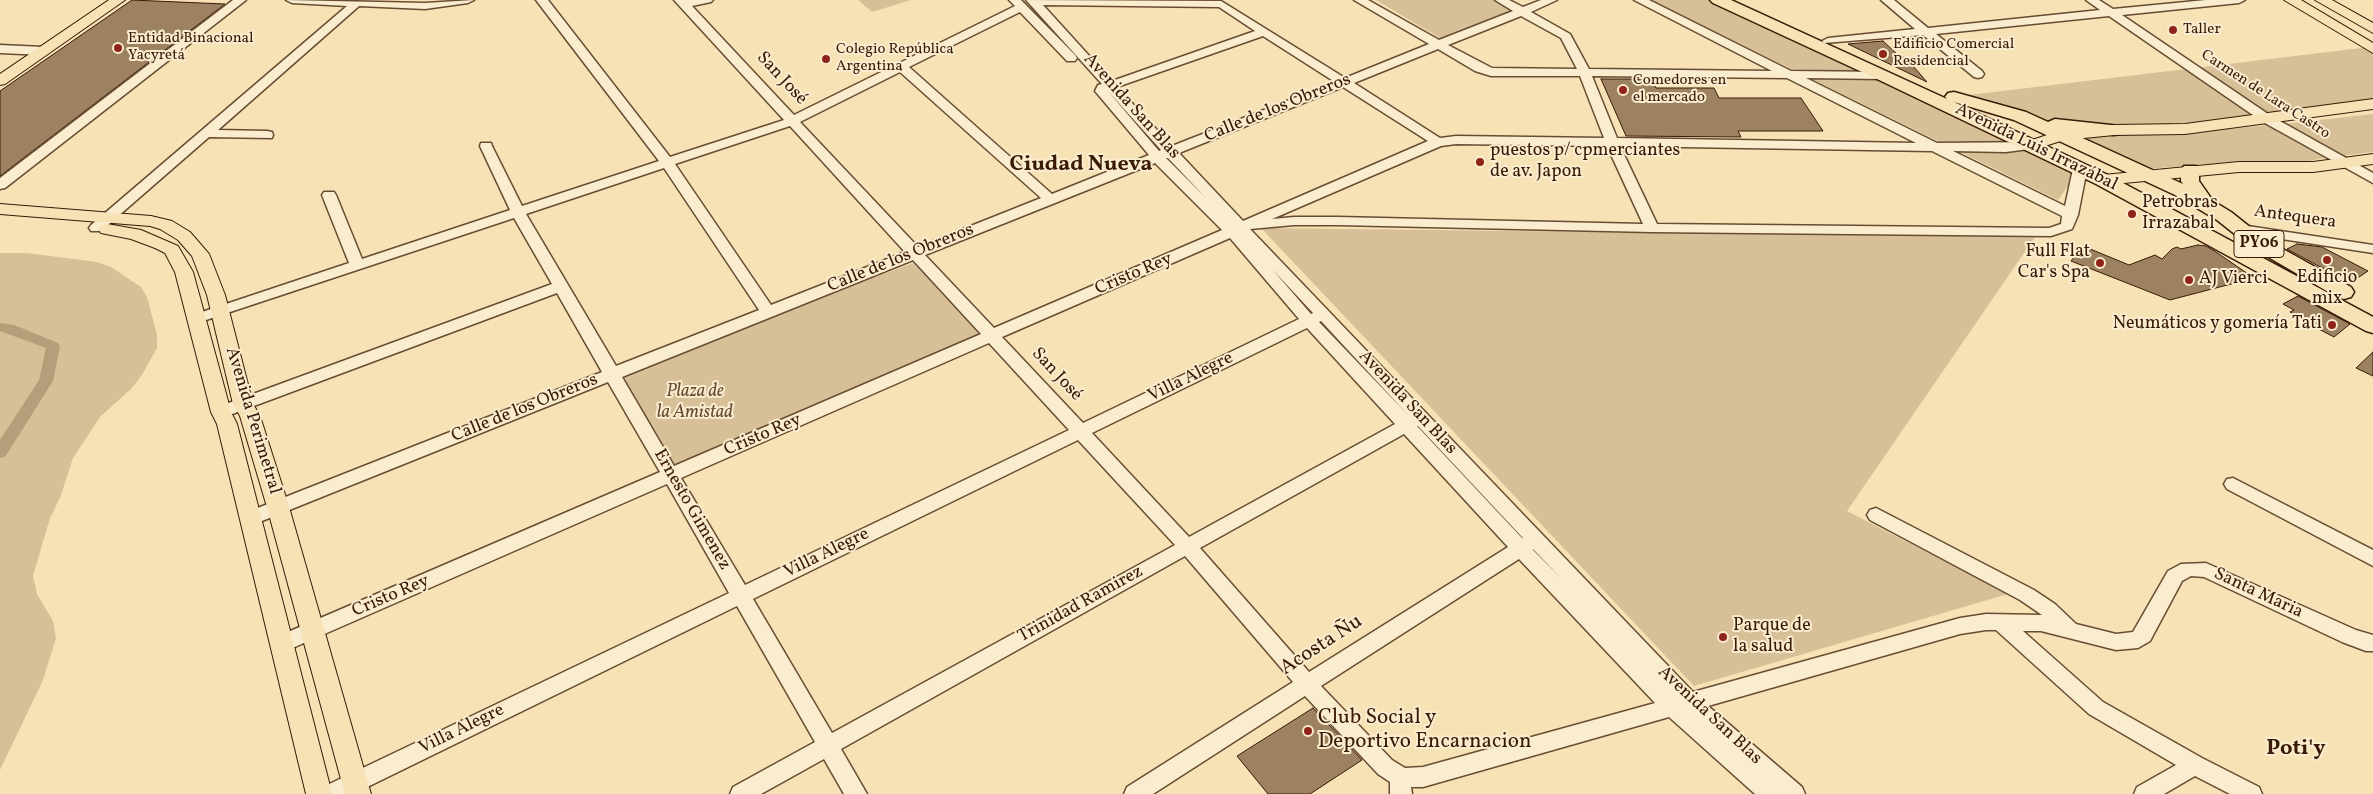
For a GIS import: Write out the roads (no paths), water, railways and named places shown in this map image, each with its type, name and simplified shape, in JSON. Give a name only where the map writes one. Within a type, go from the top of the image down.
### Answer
[{"type":"highway","name":"Avenida Luis Irrazábal","points":[[1718,0],[1883,75],[2104,180],[2373,326]]},
{"type":"highway","name":"Avenida Luis Irrazábal","points":[[1737,0],[1938,92],[2002,110],[2149,174],[2206,204],[2281,258],[2373,308]]},
{"type":"highway","points":[[2002,110],[2071,126],[2114,130]]},
{"type":"highway","points":[[2190,170],[2190,181],[2206,204]]},
{"type":"main road","points":[[0,81],[105,0]]},
{"type":"main road","points":[[0,71],[37,51],[118,0]]},
{"type":"main road","points":[[2291,0],[2373,49]]},
{"type":"main road","points":[[2322,0],[2373,29]]},
{"type":"main road","points":[[2032,145],[2062,135],[2114,130],[2185,129],[2373,104]]},
{"type":"main road","points":[[2104,180],[2190,170],[2239,167],[2304,168],[2373,158]]},
{"type":"main road","name":"Avenida Perimetral","points":[[0,209],[103,222],[150,238],[172,250],[184,272],[198,318],[221,412],[227,424],[319,794]]},
{"type":"main road","name":"Avenida Perimetral","points":[[0,221],[151,221],[166,226],[184,236],[194,245],[205,263],[220,311],[243,404],[250,416],[278,507],[356,788]]},
{"type":"street","points":[[0,185],[240,0]]},
{"type":"street","points":[[292,0],[425,6],[468,0]]},
{"type":"street","points":[[542,0],[667,162],[768,312]]},
{"type":"street","points":[[682,2],[707,0]]},
{"type":"street","points":[[1360,0],[1479,68],[1491,72],[1883,75]]},
{"type":"street","points":[[1500,0],[1566,36],[1584,72],[1612,142],[1652,228]]},
{"type":"street","name":"Calle de los Obreros","points":[[251,518],[1551,0]]},
{"type":"street","points":[[1640,0],[2071,215]]},
{"type":"street","points":[[1887,0],[1978,74]]},
{"type":"street","name":"Carmen de Lara Castro","points":[[2092,0],[2267,119],[2373,179]]},
{"type":"street","points":[[1828,41],[2239,0]]},
{"type":"street","points":[[103,222],[358,2]]},
{"type":"street","name":"San José","points":[[682,2],[1188,546],[1308,684],[1401,786]]},
{"type":"street","points":[[198,318],[792,120],[902,67],[1025,2],[1221,2],[1263,32],[1438,142]]},
{"type":"street","name":"Avenida San Blas","points":[[1025,2],[1527,544],[1680,704],[1770,794]]},
{"type":"street","points":[[1105,87],[1263,32]]},
{"type":"street","points":[[0,49],[37,51]]},
{"type":"street","points":[[902,67],[1050,200]]},
{"type":"street","points":[[204,133],[267,136]]},
{"type":"street","name":"Cristo Rey","points":[[281,644],[1438,142],[1456,140],[2014,148],[2032,145]]},
{"type":"street","name":"Ernesto Gimenez","points":[[486,146],[518,212],[856,794]]},
{"type":"street","points":[[1238,230],[1294,221],[1338,221],[1652,228],[2051,232],[2067,226],[2080,169]]},
{"type":"street","points":[[329,195],[357,265]]},
{"type":"street","points":[[1308,199],[1324,214],[1338,221]]},
{"type":"street","name":"Antequera","points":[[2241,229],[2373,249]]},
{"type":"street","points":[[221,412],[561,286]]},
{"type":"street","name":"Villa Alegre","points":[[331,794],[356,788],[741,596],[1316,317]]},
{"type":"street","name":"Trinidad Ramirez","points":[[741,794],[1413,421]]},
{"type":"street","points":[[2233,484],[2373,559]]},
{"type":"street","points":[[1876,515],[2027,595],[2048,609],[2070,631]]},
{"type":"street","name":"Acosta Ñu","points":[[1135,794],[1527,544]]},
{"type":"street","name":"Santa Maria","points":[[1401,786],[1423,777],[1960,626],[1986,622],[2041,623],[2116,642],[2138,640],[2143,635],[2175,576],[2181,571],[2191,569],[2206,570],[2349,636],[2366,643],[2373,643]]},
{"type":"street","points":[[2000,622],[2096,708],[2194,765],[2251,794]]},
{"type":"street","name":"Avenida San Blas","points":[[1680,704],[1794,794]]},
{"type":"street","points":[[2145,794],[2194,765]]},
{"type":"waterway","points":[[0,327],[9,328],[53,346],[46,381],[0,453]]},
{"type":"place","name":"Taller","points":[[2173,30]]},
{"type":"place","name":"Entidad Binacional Yacyretá","points":[[118,48]]},
{"type":"place","name":"Edificio Comercial Residencial","points":[[1883,54]]},
{"type":"place","name":"Colegio República Argentina","points":[[826,59]]},
{"type":"place","name":"Comedores en el mercado","points":[[1623,90]]},
{"type":"place","name":"puestos p/ cpmerciantes de av. Japon","points":[[1480,162]]},
{"type":"place","name":"Petrobras Irrazabal","points":[[2132,214]]},
{"type":"place","name":"Edificio mix","points":[[2327,260]]},
{"type":"place","name":"Full Flat Car's Spa","points":[[2100,263]]},
{"type":"place","name":"AJ Vierci","points":[[2189,280]]},
{"type":"place","name":"Neumáticos y gomería Tati","points":[[2332,325]]},
{"type":"place","name":"Parque de la salud","points":[[1723,637]]},
{"type":"place","name":"Club Social y Deportivo Encarnacion","points":[[1308,731]]},
{"type":"district","name":"Ciudad Nueva","points":[[1081,166]]},
{"type":"district","name":"Poti'y","points":[[2296,750]]},
{"type":"park label","name":"Plaza de la Amistad","points":[[695,403]]}]
